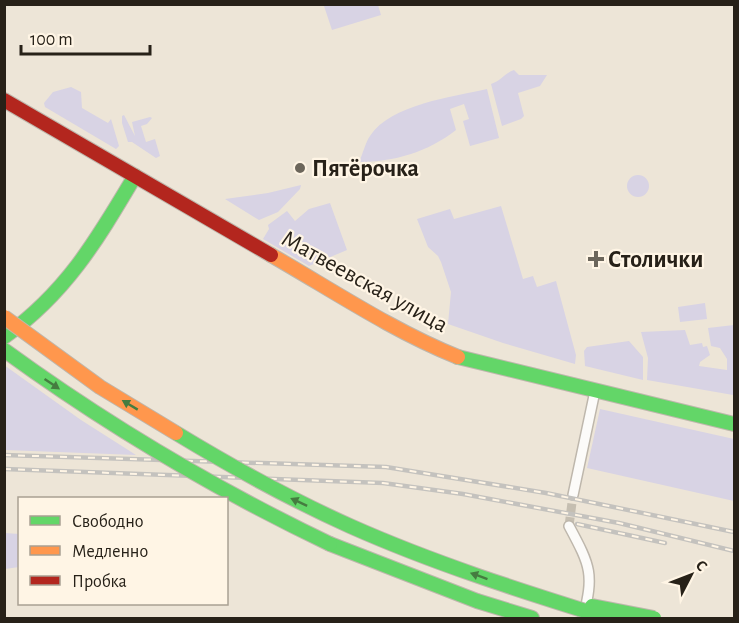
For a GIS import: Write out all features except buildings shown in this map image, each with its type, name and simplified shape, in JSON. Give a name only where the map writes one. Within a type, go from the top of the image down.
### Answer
[{"type":"main road","name":"Матвеевская улица","points":[[4,100],[436,348],[462,358],[735,424]]},
{"type":"main road","points":[[4,337],[37,312],[68,280],[89,252],[135,176]]},
{"type":"main road","points":[[4,317],[100,387],[262,484],[418,554],[534,595],[608,618]]},
{"type":"main road","points":[[4,350],[97,415],[255,507],[375,567],[502,618]]},
{"type":"main road","points":[[330,544],[477,601],[532,618]]},
{"type":"main road","points":[[534,595],[654,618]]},
{"type":"street","points":[[573,495],[595,391]]},
{"type":"street","points":[[569,526],[589,569],[590,589],[583,618]]},
{"type":"shaded area","points":[[330,4],[378,5],[381,15],[332,30],[324,6]]},
{"type":"shaded area","points":[[514,70],[519,75],[547,75],[540,86],[518,93],[524,116],[502,126],[491,84]]},
{"type":"shaded area","points":[[71,87],[81,92],[82,108],[108,123],[111,119],[119,146],[116,149],[45,107],[44,103],[53,92]]},
{"type":"shaded area","points":[[487,89],[499,138],[470,146],[463,121],[469,119],[464,104],[450,109],[456,130],[445,138],[422,150],[398,158],[359,162],[370,136],[392,116],[441,99]]},
{"type":"shaded area","points":[[124,115],[135,136],[132,122],[152,118],[147,124],[141,126],[146,142],[155,139],[160,156],[156,158],[132,142],[128,142],[122,123]]},
{"type":"shaded area","points":[[638,175],[646,178],[649,186],[646,194],[638,197],[630,194],[627,186],[630,178]]},
{"type":"shaded area","points":[[301,185],[300,189],[278,212],[259,220],[225,199],[268,193]]},
{"type":"shaded area","points":[[330,203],[347,250],[309,266],[263,239],[269,229],[268,225],[287,211],[295,221],[309,209]]},
{"type":"shaded area","points":[[501,206],[523,279],[533,276],[537,287],[556,281],[576,355],[575,364],[448,324],[451,292],[441,262],[428,247],[417,219],[450,209],[454,219]]},
{"type":"shaded area","points":[[705,303],[707,319],[680,322],[678,307]]},
{"type":"shaded area","points":[[734,325],[733,395],[647,380],[648,358],[641,332],[685,330],[690,345],[702,343],[703,347],[707,346],[710,355],[700,362],[699,366],[727,370],[727,359],[720,348],[711,346],[708,328]]},
{"type":"shaded area","points":[[629,341],[643,357],[643,380],[585,366],[584,351],[587,347]]},
{"type":"shaded area","points":[[4,365],[81,420],[136,455],[5,450]]},
{"type":"shaded area","points":[[600,409],[734,439],[734,501],[587,468]]},
{"type":"shaded area","points":[[5,533],[18,534],[18,567],[5,569]]},
{"type":"tunnel","points":[[569,526],[573,495]]},
{"type":"railway","points":[[4,455],[386,467],[546,493],[734,532]]},
{"type":"railway","points":[[4,469],[383,483],[463,494],[619,523],[734,551]]},
{"type":"railway","points":[[577,524],[665,543]]},
{"type":"traffic: fast","points":[[4,337],[26,320],[63,284],[93,243],[135,176]]},
{"type":"traffic: fast","points":[[4,350],[82,404],[162,454],[245,501],[330,544]]},
{"type":"traffic: fast","points":[[458,357],[734,424]]},
{"type":"traffic: fast","points":[[176,433],[283,494],[381,539],[478,576],[608,618]]},
{"type":"traffic: fast","points":[[330,544],[477,601],[532,618]]},
{"type":"traffic: fast","points":[[592,606],[654,618]]},
{"type":"traffic: slow","points":[[271,255],[386,323],[458,357]]},
{"type":"traffic: slow","points":[[4,317],[100,387],[176,433]]},
{"type":"traffic: jam","points":[[4,100],[271,255]]},
{"type":"place","name":"Пятёрочка","points":[[300,168]]},
{"type":"place","name":"Столички","points":[[596,259]]}]
